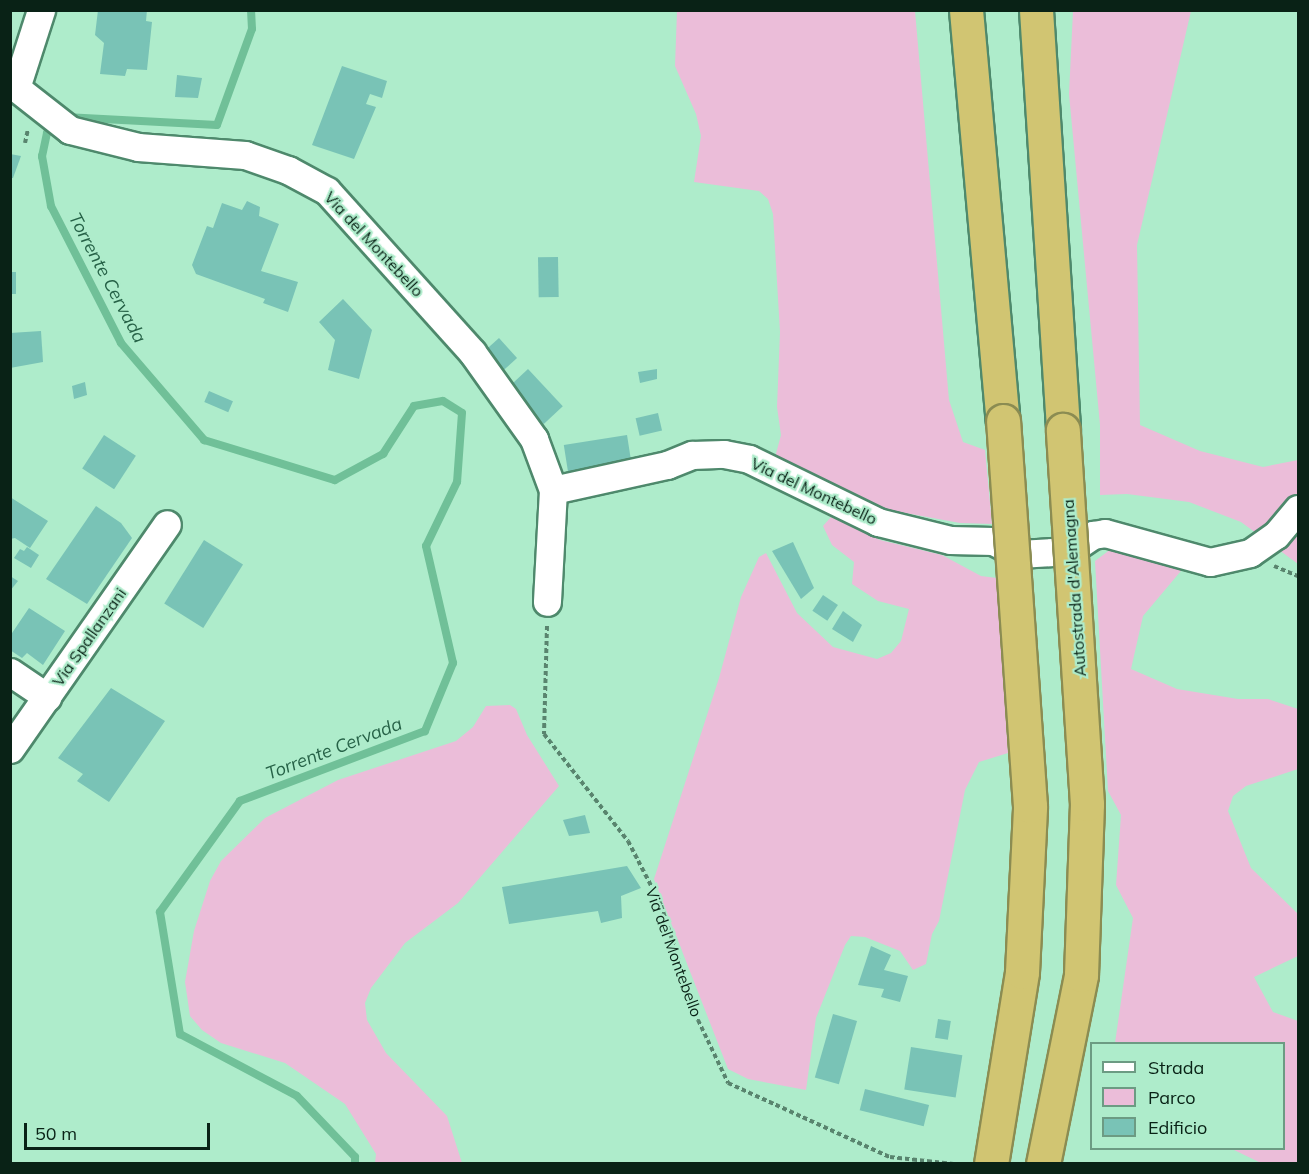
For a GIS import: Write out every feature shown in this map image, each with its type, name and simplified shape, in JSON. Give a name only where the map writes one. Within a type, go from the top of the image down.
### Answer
[{"type":"highway","points":[[966,10],[1003,421],[1030,806],[1022,972],[991,1164]]},
{"type":"highway","name":"Autostrada d'Alemagna","points":[[1036,10],[1088,804],[1081,975],[1043,1164]]},
{"type":"street","points":[[13,85],[41,10]]},
{"type":"street","name":"Via del Montebello","points":[[13,85],[70,130],[138,147],[245,155],[288,170],[327,191],[472,352],[534,439],[553,490],[548,602]]},
{"type":"street","name":"Via del Montebello","points":[[553,490],[667,465],[692,455],[724,454],[749,459],[878,522],[950,540],[993,541],[1019,554],[1069,551],[1093,535],[1105,533],[1209,562],[1250,553],[1276,535],[1299,509]]},
{"type":"street","name":"Via Spallanzani","points":[[10,750],[167,524]]},
{"type":"street","points":[[10,672],[47,697]]},
{"type":"path","name":"Via del Montebello","points":[[548,602],[544,734],[628,841],[661,905],[698,1020],[728,1083],[890,1157],[954,1164]]},
{"type":"green space","points":[[677,11],[915,11],[949,400],[963,442],[985,450],[992,524],[960,523],[889,510],[774,461],[781,435],[777,407],[780,332],[773,214],[768,199],[759,191],[694,182],[701,136],[696,114],[675,66]]},
{"type":"green space","points":[[1073,11],[1191,11],[1137,245],[1140,425],[1200,451],[1263,467],[1298,460],[1298,564],[1241,522],[1189,502],[1127,494],[1100,495],[1100,425],[1069,94]]},
{"type":"green space","points":[[831,517],[880,540],[942,555],[981,576],[997,578],[1008,753],[979,762],[965,790],[939,921],[932,934],[926,964],[913,970],[900,951],[865,937],[851,936],[845,945],[816,1018],[806,1090],[748,1079],[728,1069],[654,879],[719,678],[741,597],[759,557],[766,553],[797,613],[833,647],[877,659],[891,653],[901,641],[909,609],[878,601],[852,584],[854,562],[832,545],[823,526]]},
{"type":"green space","points":[[1115,546],[1191,559],[1143,616],[1131,669],[1177,689],[1238,699],[1268,699],[1298,709],[1298,769],[1246,786],[1233,796],[1228,811],[1251,868],[1298,914],[1298,956],[1254,977],[1273,1012],[1298,1021],[1298,1163],[1261,1163],[1234,1150],[1285,1150],[1285,1042],[1115,1042],[1133,918],[1116,885],[1121,815],[1108,791],[1095,561]]},
{"type":"green space","points":[[510,705],[516,709],[527,735],[559,786],[458,903],[405,943],[371,988],[365,1003],[367,1020],[386,1053],[447,1116],[462,1163],[375,1163],[376,1154],[345,1104],[285,1063],[221,1043],[202,1030],[190,1016],[185,982],[194,931],[210,881],[221,861],[265,818],[338,780],[456,741],[473,727],[486,706]]},
{"type":"building","points":[[98,10],[147,10],[146,21],[152,22],[147,70],[127,69],[125,76],[100,74],[104,43],[95,35]]},
{"type":"building","points":[[342,66],[387,81],[382,98],[370,94],[366,104],[376,107],[354,159],[312,145]]},
{"type":"building","points":[[177,75],[202,78],[198,98],[175,97]]},
{"type":"building","points":[[10,154],[21,156],[13,178],[10,178]]},
{"type":"building","points":[[247,201],[260,207],[259,216],[279,224],[261,271],[298,282],[288,312],[263,303],[265,299],[196,274],[192,265],[207,226],[213,228],[222,203],[242,210]]},
{"type":"building","points":[[538,257],[558,257],[559,297],[539,297]]},
{"type":"building","points":[[10,272],[16,272],[16,294],[10,294]]},
{"type":"building","points":[[343,299],[372,330],[359,379],[328,370],[335,340],[319,322]]},
{"type":"building","points":[[41,331],[43,362],[10,368],[10,333]]},
{"type":"building","points":[[499,338],[517,358],[499,374],[481,354]]},
{"type":"building","points":[[528,369],[563,406],[544,424],[509,387]]},
{"type":"building","points":[[657,369],[657,379],[640,383],[638,372]]},
{"type":"building","points":[[85,382],[87,395],[74,399],[72,386]]},
{"type":"building","points":[[209,391],[233,401],[228,412],[204,402]]},
{"type":"building","points":[[658,413],[662,431],[640,436],[636,418]]},
{"type":"building","points":[[104,435],[136,456],[114,489],[82,469]]},
{"type":"building","points":[[627,435],[632,465],[568,475],[564,445]]},
{"type":"building","points":[[10,497],[48,521],[30,548],[15,538],[10,539]]},
{"type":"building","points":[[96,506],[121,523],[132,538],[87,604],[46,579]]},
{"type":"building","points":[[204,540],[243,564],[203,628],[164,604]]},
{"type":"building","points":[[793,542],[814,588],[801,599],[772,551]]},
{"type":"building","points":[[27,547],[39,555],[31,568],[14,558],[20,549],[24,551]]},
{"type":"building","points":[[10,576],[18,581],[10,591]]},
{"type":"building","points":[[823,595],[838,605],[827,621],[812,611]]},
{"type":"building","points":[[29,608],[65,631],[43,665],[27,653],[22,658],[10,650],[10,636]]},
{"type":"building","points":[[843,611],[862,625],[853,642],[832,629]]},
{"type":"building","points":[[111,688],[165,721],[109,802],[77,781],[83,774],[58,758]]},
{"type":"building","points":[[585,815],[590,833],[569,836],[563,820]]},
{"type":"building","points":[[627,866],[641,888],[621,896],[622,918],[601,923],[598,911],[509,924],[502,887]]},
{"type":"building","points":[[871,946],[891,955],[884,970],[908,976],[900,1002],[881,997],[884,989],[858,985]]},
{"type":"building","points":[[833,1014],[857,1021],[839,1084],[815,1077]]},
{"type":"building","points":[[938,1019],[951,1021],[948,1040],[935,1038]]},
{"type":"building","points":[[911,1047],[962,1055],[956,1098],[904,1089]]},
{"type":"building","points":[[865,1089],[929,1105],[924,1126],[860,1110]]},
{"type":"waterway","name":"Torrente Cervada","points":[[65,117],[217,125],[252,29],[251,10]]},
{"type":"waterway","name":"Torrente Cervada","points":[[56,125],[47,133],[42,156],[51,206],[121,343],[204,440],[335,480],[383,454],[414,406],[443,401],[462,413],[457,482],[426,546],[453,663],[425,731],[240,801],[160,912],[180,1034],[297,1096],[355,1157],[355,1164]]}]
